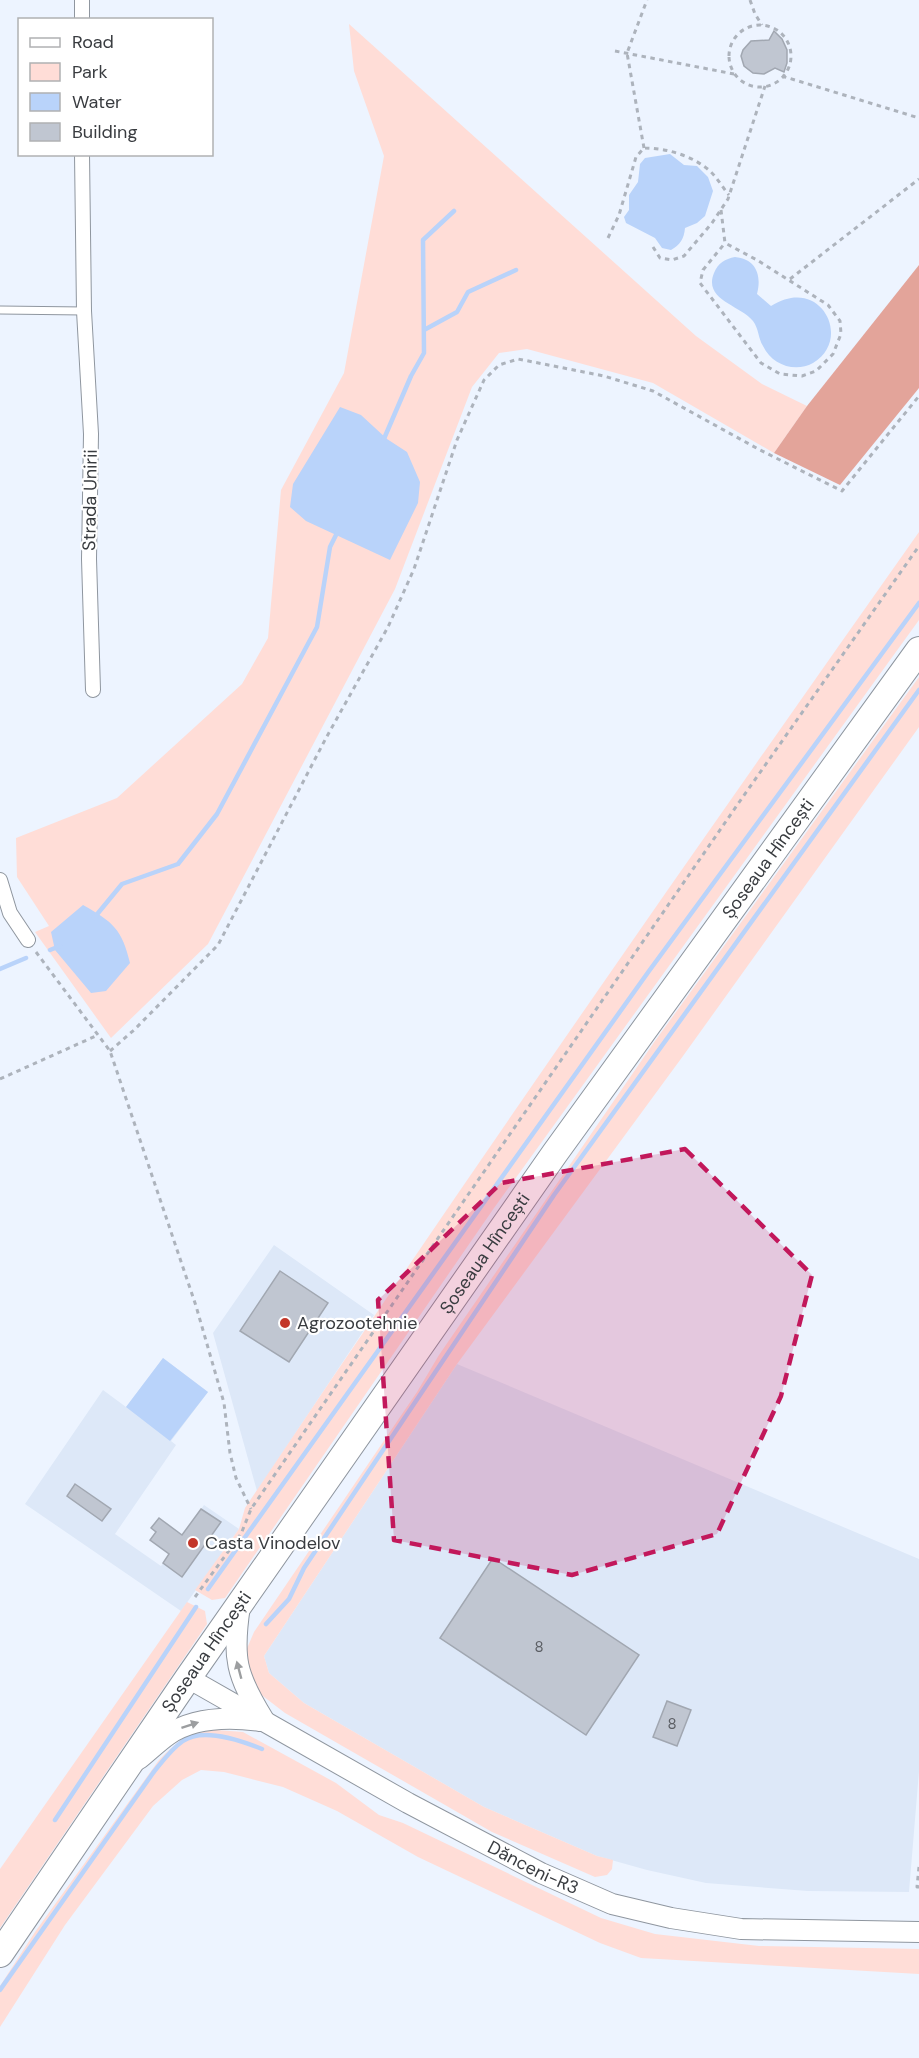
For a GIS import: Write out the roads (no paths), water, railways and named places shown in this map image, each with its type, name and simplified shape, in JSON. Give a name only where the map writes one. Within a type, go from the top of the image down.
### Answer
[{"type":"highway","name":"Șoseaua Hîncești","points":[[0,1954],[188,1678],[562,1144],[919,650]]},
{"type":"main road","points":[[241,1602],[236,1633],[238,1672],[265,1722]]},
{"type":"main road","name":"Dănceni-R3","points":[[188,1678],[541,1873],[612,1904],[671,1918],[741,1929],[919,1932]]},
{"type":"main road","points":[[125,1770],[169,1735],[195,1722],[237,1719],[265,1722]]},
{"type":"street","points":[[82,0],[82,18]]},
{"type":"street","name":"Strada Unirii","points":[[82,156],[84,311],[90,434],[89,559],[93,690]]},
{"type":"street","points":[[0,880],[10,913],[28,940]]},
{"type":"lane","points":[[0,310],[84,311]]},
{"type":"water","points":[[670,154],[684,165],[697,166],[708,177],[713,191],[705,216],[697,223],[685,228],[681,241],[671,250],[662,248],[655,238],[626,223],[624,217],[629,210],[629,195],[638,182],[640,164],[645,158]]},
{"type":"water","points":[[735,257],[748,261],[756,269],[759,280],[757,294],[771,306],[789,298],[804,298],[817,304],[826,314],[830,326],[830,340],[825,353],[813,363],[792,367],[772,358],[763,346],[753,321],[718,296],[712,282],[714,273],[722,262]]},
{"type":"water","points":[[340,407],[361,415],[387,439],[407,452],[420,482],[418,503],[390,560],[306,521],[290,507],[293,484]]},
{"type":"water","points":[[83,905],[102,916],[115,928],[127,951],[130,963],[106,991],[91,993],[55,950],[51,932]]},
{"type":"water","points":[[163,1358],[208,1392],[170,1441],[126,1407]]},
{"type":"waterway","points":[[383,441],[411,376],[424,353],[423,240],[454,211]]},
{"type":"waterway","points":[[424,330],[457,312],[468,292],[516,270]]},
{"type":"waterway","points":[[94,918],[122,884],[178,864],[217,814],[317,627],[330,547],[338,531]]},
{"type":"waterway","points":[[208,1589],[649,971],[919,603]]},
{"type":"waterway","points":[[266,1624],[289,1599],[304,1568],[554,1195],[919,690]]},
{"type":"waterway","points":[[50,950],[60,946]]},
{"type":"waterway","points":[[0,969],[26,958]]},
{"type":"waterway","points":[[55,1820],[196,1607]]},
{"type":"waterway","points":[[0,1990],[153,1773],[175,1748],[191,1737],[212,1735],[233,1739],[262,1749]]},
{"type":"place","name":"Agrozootehnie","points":[[285,1323]]},
{"type":"place","name":"Casta Vinodelov","points":[[193,1543]]}]
